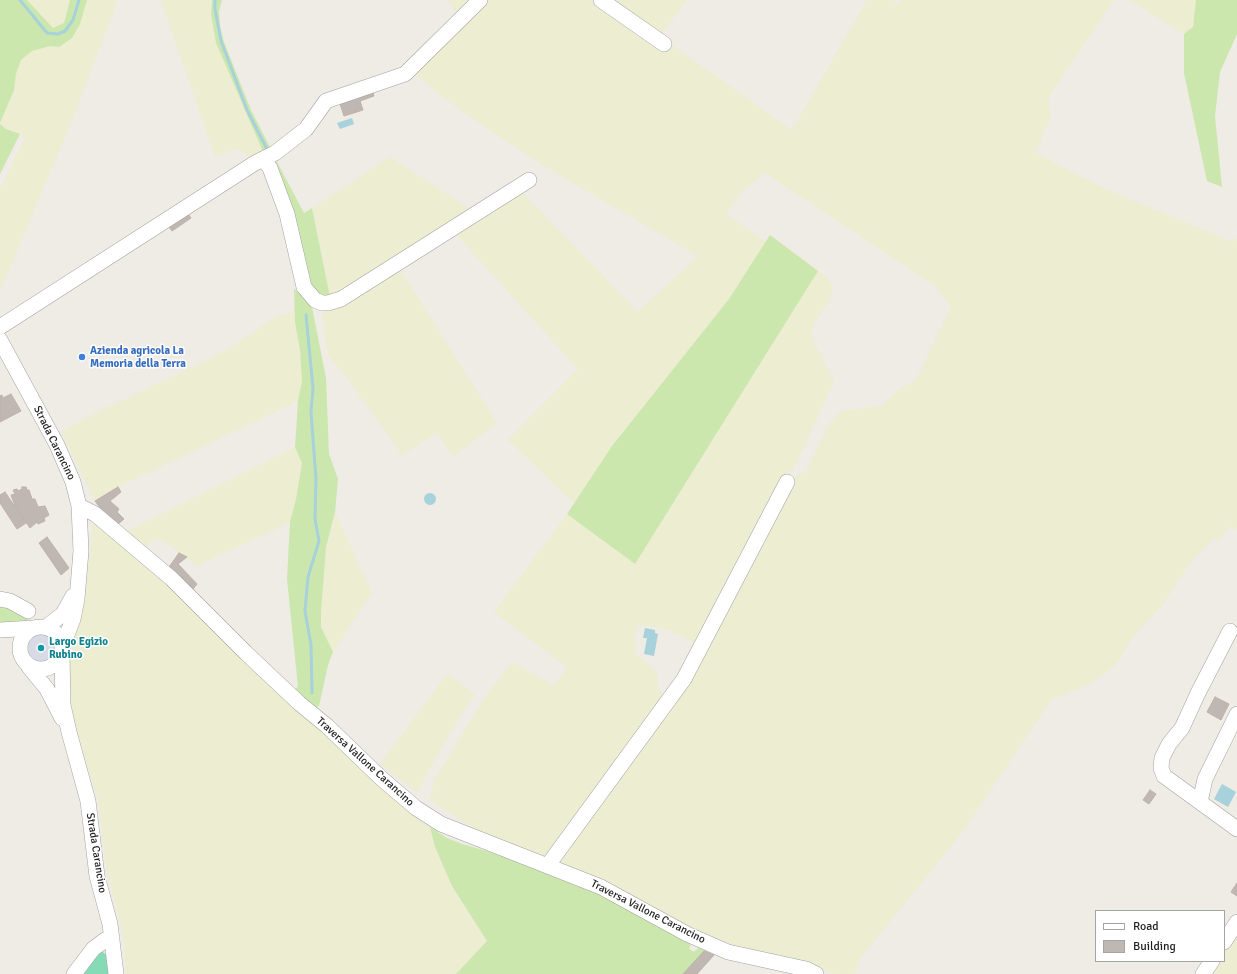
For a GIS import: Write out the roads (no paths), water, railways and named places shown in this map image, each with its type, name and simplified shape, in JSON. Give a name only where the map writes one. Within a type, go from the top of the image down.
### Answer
[{"type":"street","points":[[0,327],[255,163],[264,160],[306,129],[326,101],[405,74],[480,0]]},
{"type":"street","points":[[601,0],[664,44]]},
{"type":"street","points":[[264,160],[270,168],[287,214],[304,287],[315,300],[322,303],[328,303],[341,299],[529,180]]},
{"type":"street","name":"Strada Carancino","points":[[0,340],[56,445],[73,482],[79,506],[79,578]]},
{"type":"street","points":[[548,865],[684,679],[787,482]]},
{"type":"street","name":"Traversa Vallone Carancino","points":[[79,506],[95,514],[172,579],[262,668],[382,779],[416,808],[441,824],[469,837],[548,865],[601,887],[687,934],[728,952],[806,969],[816,974]]},
{"type":"street","points":[[69,732],[47,689],[21,657],[20,651],[21,640],[28,631],[40,628],[59,618],[72,601],[79,578]]},
{"type":"street","points":[[29,666],[41,670],[52,667],[56,663],[62,651],[73,618],[79,578]]},
{"type":"street","points":[[0,599],[28,611]]},
{"type":"street","points":[[0,630],[40,628],[58,635],[62,651],[63,705],[69,732]]},
{"type":"street","points":[[1230,631],[1182,728],[1169,744],[1162,758],[1161,768],[1164,776],[1237,829]]},
{"type":"street","points":[[0,637],[20,651]]},
{"type":"street","points":[[1200,802],[1205,779],[1237,714]]},
{"type":"street","name":"Strada Carancino","points":[[69,732],[88,801],[98,876],[110,924],[116,974]]},
{"type":"street","points":[[1225,940],[1237,922]]},
{"type":"street","points":[[74,974],[93,949],[105,940],[112,938]]},
{"type":"street","points":[[1204,974],[1211,962]]},
{"type":"water","points":[[352,118],[354,124],[340,129],[337,123]]},
{"type":"water","points":[[428,493],[432,493],[436,499],[432,505],[428,505],[424,501],[424,497]]},
{"type":"water","points":[[645,628],[655,630],[655,633],[658,634],[654,656],[644,654],[647,638],[643,638]]},
{"type":"water","points":[[1222,784],[1236,792],[1228,807],[1214,799]]},
{"type":"waterway","points":[[20,0],[47,33],[58,34],[65,31],[73,20],[79,0]]},
{"type":"waterway","points":[[215,0],[215,9],[221,41],[247,110],[268,151]]},
{"type":"waterway","points":[[306,315],[313,388],[311,412],[316,479],[315,519],[319,541],[308,577],[305,611],[311,645],[312,693]]},
{"type":"place","name":"Azienda agricola La Memoria della Terra","points":[[82,357]]},
{"type":"place","name":"Largo Egizio Rubino","points":[[41,648]]}]
